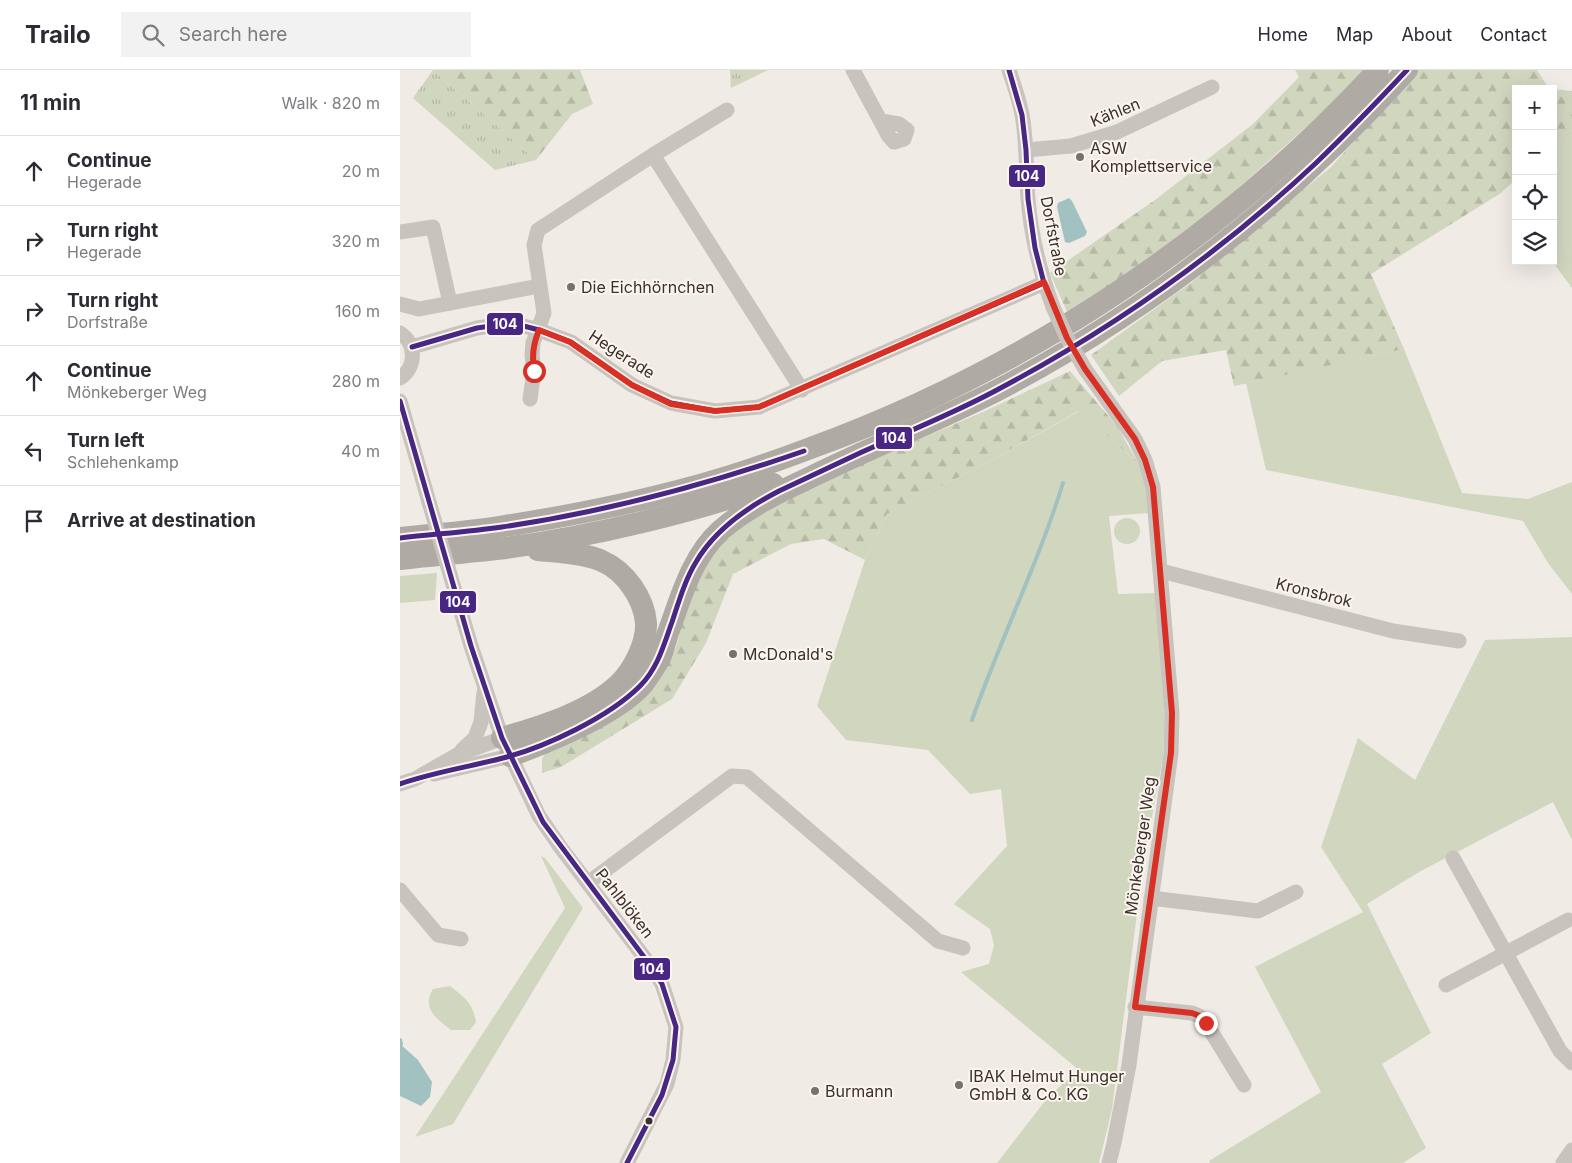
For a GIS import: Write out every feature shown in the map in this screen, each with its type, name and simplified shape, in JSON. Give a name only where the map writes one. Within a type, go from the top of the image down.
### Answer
[{"type":"highway","points":[[400,538],[502,527],[569,515],[696,486],[753,469],[857,432],[911,408],[986,371],[1044,339],[1163,261],[1252,192],[1328,122],[1378,70]]},
{"type":"highway","points":[[506,747],[544,744],[605,713],[642,685],[659,658],[686,583],[700,555],[720,531],[760,502],[857,454],[995,391],[1064,352],[1145,300],[1184,273],[1316,164],[1407,70]]},
{"type":"highway","points":[[400,559],[508,548],[594,533],[701,507],[857,454]]},
{"type":"highway","points":[[506,747],[596,701],[617,686],[630,672],[641,650],[646,624],[638,597],[627,578],[602,561],[571,553],[508,548]]},
{"type":"street","points":[[853,70],[882,121]]},
{"type":"street","name":"Dorfstraße","points":[[1009,70],[1022,115],[1028,199],[1035,248],[1044,282],[1067,338],[1085,369],[1135,439],[1145,460],[1153,487],[1158,532]]},
{"type":"street","name":"Kählen","points":[[1026,150],[1071,146],[1117,132],[1212,87]]},
{"type":"street","points":[[530,399],[534,371],[532,355],[544,313],[534,245],[538,230],[653,154],[727,110]]},
{"type":"street","points":[[653,154],[802,390]]},
{"type":"street","points":[[400,232],[433,227],[450,303]]},
{"type":"street","name":"Hegerade","points":[[412,348],[477,328],[512,323],[539,330],[570,342],[632,385],[671,404],[715,411],[759,407],[802,390],[1044,282]]},
{"type":"street","points":[[400,304],[420,309],[539,286]]},
{"type":"street","points":[[400,332],[405,336],[412,348],[413,358],[410,368],[400,378]]},
{"type":"street","name":"Pahlblöken","points":[[400,401],[454,588],[485,688],[506,747],[539,816],[662,984],[676,1027],[673,1060],[667,1084],[627,1163]]},
{"type":"street","name":"Mönkeberger Weg","points":[[1109,1163],[1125,1087],[1171,753],[1172,713],[1158,532]]},
{"type":"street","name":"Kronsbrok","points":[[1161,572],[1393,630],[1459,642]]},
{"type":"street","points":[[415,779],[456,755],[476,738],[481,722],[485,688]]},
{"type":"street","points":[[456,755],[506,747]]},
{"type":"street","points":[[400,784],[506,747]]},
{"type":"street","points":[[588,883],[732,776],[747,777],[938,941],[963,948]]},
{"type":"street","points":[[1453,858],[1560,1052],[1572,1063]]},
{"type":"street","points":[[400,890],[438,935],[461,939]]},
{"type":"street","points":[[1151,898],[1258,911],[1296,892]]},
{"type":"street","points":[[1446,985],[1568,920]]},
{"type":"street","points":[[1135,1007],[1192,1013],[1200,1016],[1244,1084]]},
{"type":"street","points":[[1563,1163],[1572,1150]]},
{"type":"green space","points":[[433,70],[580,70],[593,104],[572,114],[536,160]]},
{"type":"green space","points":[[433,70],[536,160],[495,170],[413,98]]},
{"type":"green space","points":[[730,70],[768,70],[731,88]]},
{"type":"green space","points":[[1295,70],[1369,70],[1182,239],[1068,314],[1050,273],[1155,200],[1253,124],[1299,77]]},
{"type":"green space","points":[[1418,70],[1537,70],[1546,85],[1512,85],[1512,183],[1501,193],[1371,274],[1404,349],[1234,386],[1226,350],[1162,361],[1119,396],[1091,355],[1192,282],[1331,167]]},
{"type":"green space","points":[[1557,89],[1572,91],[1572,130],[1566,132],[1557,140]]},
{"type":"green space","points":[[1572,130],[1572,288],[1555,265],[1557,265],[1557,140],[1566,132]]},
{"type":"green space","points":[[1404,349],[1462,493],[1528,499],[1572,482],[1572,594],[1548,563],[1523,521],[1266,470],[1246,383]]},
{"type":"green space","points":[[1070,371],[1117,426],[1138,463],[1113,441],[1082,409],[988,462],[887,514],[865,560],[824,539],[791,544],[733,574],[706,643],[672,699],[561,767],[542,773],[542,759],[547,750],[659,679],[676,647],[694,582],[706,558],[763,507],[985,411]]},
{"type":"green space","points":[[1083,409],[1113,441],[1138,463],[1148,494],[1149,513],[1109,516],[1118,594],[1155,593],[1165,714],[1163,757],[1143,866],[1112,1109],[1099,1163],[997,1163],[1049,1096],[1079,1070],[961,972],[989,964],[994,945],[990,929],[954,904],[1007,846],[1001,789],[970,794],[928,750],[846,740],[817,706],[865,560],[887,514],[988,462]]},
{"type":"green space","points":[[1127,518],[1136,522],[1140,531],[1136,540],[1127,544],[1118,540],[1114,531],[1118,522]]},
{"type":"green space","points":[[437,573],[435,600],[400,603],[400,576]]},
{"type":"green space","points":[[1572,637],[1572,840],[1553,802],[1419,872],[1367,904],[1431,1033],[1382,1064],[1426,1148],[1403,1163],[1210,1163],[1209,1161],[1321,1092],[1255,967],[1363,912],[1321,847],[1358,738],[1415,780],[1485,640]]},
{"type":"green space","points":[[541,856],[545,858],[583,908],[453,1124],[415,1137],[565,908]]},
{"type":"green space","points":[[450,986],[464,997],[473,1010],[476,1022],[470,1030],[451,1030],[432,1012],[429,1002],[433,989]]},
{"type":"water","points":[[1069,198],[1087,232],[1085,236],[1069,243],[1065,242],[1057,207],[1058,203]]},
{"type":"water","points":[[400,1044],[418,1060],[432,1082],[430,1097],[421,1106],[400,1096]]},
{"type":"waterway","points":[[972,720],[1042,543],[1063,483]]},
{"type":"waterway","points":[[400,1040],[401,1044]]},
{"type":"transit line","name":"104","points":[[1009,70],[1022,115],[1028,199],[1035,248],[1044,283]]},
{"type":"transit line","name":"104","points":[[400,784],[520,753],[576,730],[612,709],[640,686],[656,664],[682,591],[703,551],[722,530],[744,512],[779,491],[995,391],[1081,342],[1122,316],[1203,259],[1242,228],[1328,152],[1407,70]]},
{"type":"transit line","name":"104","points":[[412,347],[477,328],[512,323],[539,330],[571,342],[632,385],[671,403],[715,411],[759,407],[1044,283]]},
{"type":"transit line","name":"104","points":[[400,401],[471,646],[502,738],[543,822],[647,961],[662,984],[676,1027],[673,1060],[662,1095],[627,1163]]},
{"type":"transit line","name":"104","points":[[400,538],[489,529],[579,514],[693,486],[804,451]]},
{"type":"place","name":"ASW Komplettservice","points":[[1080,157]]},
{"type":"place","name":"Die Eichhörnchen","points":[[571,287]]},
{"type":"place","name":"McDonald's","points":[[733,654]]},
{"type":"place","name":"IBAK Helmut Hunger GmbH & Co. KG","points":[[959,1085]]},
{"type":"place","name":"Burmann","points":[[815,1091]]},
{"type":"route","points":[[534,371],[532,355],[539,330],[570,342],[632,385],[671,404],[715,411],[759,407],[802,390],[1044,282],[1067,338],[1085,369],[1135,439],[1145,460],[1153,487],[1172,713],[1171,753],[1135,1007],[1192,1013],[1200,1016],[1206,1023]]}]
